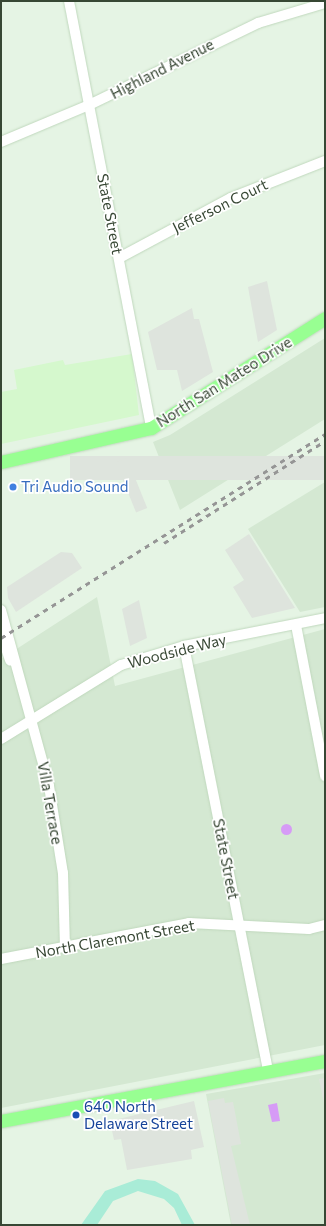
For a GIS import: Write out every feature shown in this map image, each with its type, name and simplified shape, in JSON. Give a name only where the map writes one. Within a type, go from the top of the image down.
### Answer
[{"type":"main road","name":"North San Mateo Drive","points":[[1,462],[151,428],[325,318]]},
{"type":"main road","points":[[1,1121],[325,1061]]},
{"type":"street","name":"State Street","points":[[69,1],[151,428]]},
{"type":"street","name":"Highland Avenue","points":[[1,142],[89,105],[258,23],[325,3]]},
{"type":"street","name":"Jefferson Court","points":[[119,258],[231,198],[325,161]]},
{"type":"street","name":"Villa Terrace","points":[[1,610],[13,662],[33,719],[63,873],[65,947]]},
{"type":"street","name":"Woodside Way","points":[[1,740],[121,665],[184,646],[296,625],[325,618]]},
{"type":"street","points":[[296,625],[325,776]]},
{"type":"street","name":"Villa Terrace","points":[[1,634],[9,660],[13,662]]},
{"type":"street","name":"State Street","points":[[184,646],[268,1072]]},
{"type":"street","name":"North Claremont Street","points":[[1,960],[189,923],[239,924],[309,929],[325,926]]},
{"type":"shaded area","points":[[267,281],[277,330],[258,342],[248,287]]},
{"type":"shaded area","points":[[192,308],[194,319],[199,319],[213,372],[182,391],[177,370],[157,370],[148,332]]},
{"type":"shaded area","points":[[325,338],[325,419],[180,510],[153,442],[170,435]]},
{"type":"shaded area","points":[[132,354],[139,415],[1,444],[1,392],[17,389],[14,370],[63,360],[65,365]]},
{"type":"shaded area","points":[[70,456],[325,456],[325,480],[70,480]]},
{"type":"shaded area","points":[[127,458],[147,508],[136,513],[116,462]]},
{"type":"shaded area","points":[[325,482],[325,607],[300,612],[248,529]]},
{"type":"shaded area","points":[[249,534],[295,608],[252,618],[233,587],[244,580],[225,550]]},
{"type":"shaded area","points":[[61,552],[72,553],[82,568],[16,612],[8,598],[7,587]]},
{"type":"shaded area","points":[[97,597],[115,686],[325,629],[325,1045],[1,1108],[1,659]]},
{"type":"shaded area","points":[[139,600],[147,638],[130,646],[122,609]]},
{"type":"shaded area","points":[[284,824],[288,824],[290,825],[290,833],[284,834],[281,831],[281,827]]},
{"type":"shaded area","points":[[325,1073],[325,1225],[231,1225],[206,1094]]},
{"type":"shaded area","points":[[325,1078],[325,1108],[319,1079]]},
{"type":"shaded area","points":[[224,1098],[225,1103],[233,1102],[241,1144],[231,1146],[250,1225],[232,1225],[208,1101]]},
{"type":"shaded area","points":[[194,1101],[204,1147],[191,1150],[192,1159],[127,1170],[121,1139],[114,1140],[110,1121]]},
{"type":"shaded area","points":[[277,1103],[280,1121],[272,1122],[268,1105]]},
{"type":"shaded area","points":[[138,1179],[155,1181],[178,1194],[195,1225],[182,1225],[174,1208],[164,1199],[138,1191],[113,1201],[97,1225],[81,1225],[105,1191]]},
{"type":"railway","points":[[1,638],[325,434]]},
{"type":"railway","points":[[164,543],[325,441]]},
{"type":"place","name":"Tri Audio Sound","points":[[13,487]]},
{"type":"place","name":"640 North Delaware Street","points":[[76,1115]]}]
